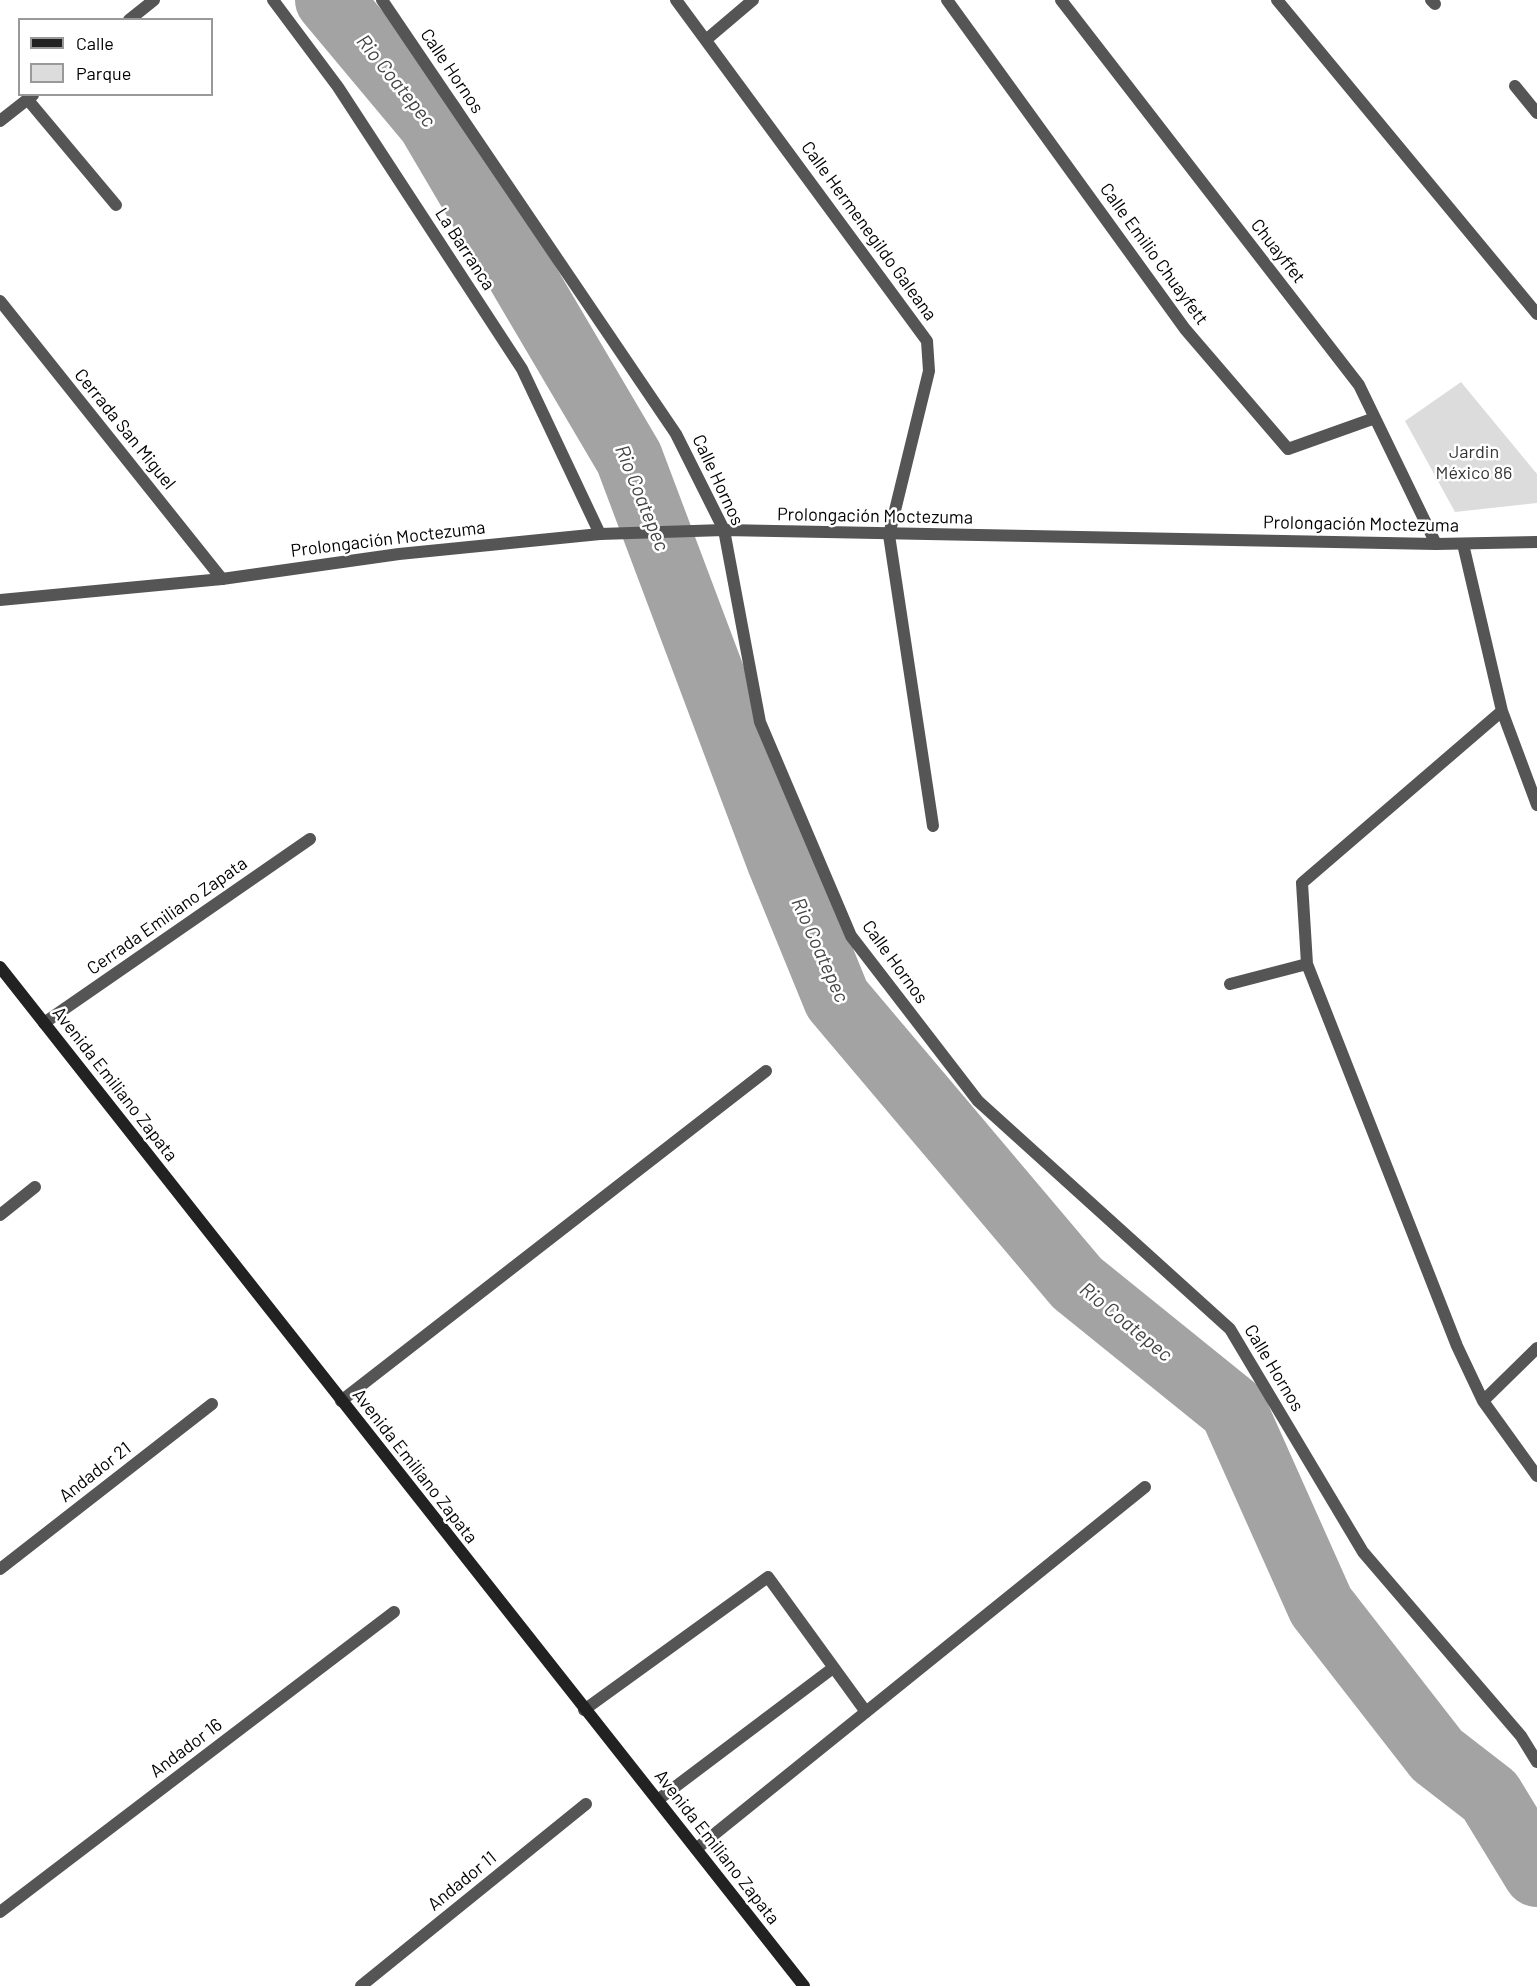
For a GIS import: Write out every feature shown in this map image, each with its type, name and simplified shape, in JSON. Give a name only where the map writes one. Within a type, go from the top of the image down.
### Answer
[{"type":"main road","name":"Avenida Emiliano Zapata","points":[[0,967],[584,1710],[659,1799],[696,1850],[804,1986]]},
{"type":"street","points":[[132,18],[154,0]]},
{"type":"street","name":"La Barranca","points":[[273,0],[338,87],[522,369],[600,534]]},
{"type":"street","name":"Calle Hornos","points":[[382,0],[676,434],[724,530],[760,722],[851,936],[978,1101],[1230,1329],[1363,1552],[1521,1736],[1537,1762]]},
{"type":"street","name":"Calle Hermenegildo Galeana","points":[[676,0],[927,340],[929,371],[888,535]]},
{"type":"street","points":[[707,39],[753,0]]},
{"type":"street","name":"Calle Emilio Chuayfett","points":[[947,0],[1185,329],[1288,449],[1375,418]]},
{"type":"street","name":"Chuayffet","points":[[1061,0],[1359,385],[1436,544]]},
{"type":"street","points":[[1276,0],[1537,314]]},
{"type":"street","points":[[1515,86],[1537,113]]},
{"type":"street","points":[[0,122],[31,97],[116,205]]},
{"type":"street","name":"Cerrada San Miguel","points":[[0,301],[222,579]]},
{"type":"street","name":"Prolongación Moctezuma","points":[[0,600],[222,579],[399,554],[618,533],[724,530],[1436,544],[1537,542]]},
{"type":"street","points":[[888,535],[933,826]]},
{"type":"street","points":[[1463,544],[1502,711],[1537,805]]},
{"type":"street","points":[[1502,711],[1302,883],[1307,964],[1453,1336],[1483,1401],[1537,1476]]},
{"type":"street","name":"Cerrada Emiliano Zapata","points":[[44,1023],[310,839]]},
{"type":"street","points":[[1230,984],[1307,964]]},
{"type":"street","points":[[341,1401],[766,1071]]},
{"type":"street","points":[[0,1215],[35,1187]]},
{"type":"street","points":[[1483,1401],[1537,1348]]},
{"type":"street","name":"Andador 21","points":[[0,1569],[212,1404]]},
{"type":"street","points":[[696,1850],[1145,1487]]},
{"type":"street","points":[[584,1710],[768,1577],[866,1712]]},
{"type":"street","name":"Andador 16","points":[[0,1912],[394,1612]]},
{"type":"street","points":[[659,1799],[833,1668]]},
{"type":"street","name":"Andador 11","points":[[361,1986],[586,1804]]},
{"type":"green space","name":"Jardin México 86","points":[[1461,382],[1537,474],[1537,503],[1455,512],[1405,421]]},
{"type":"waterway","name":"Rio Coatepec","points":[[329,0],[431,122],[629,458],[781,862],[837,999],[1077,1283],[1233,1409],[1321,1606],[1437,1755],[1490,1796],[1537,1873]]}]
